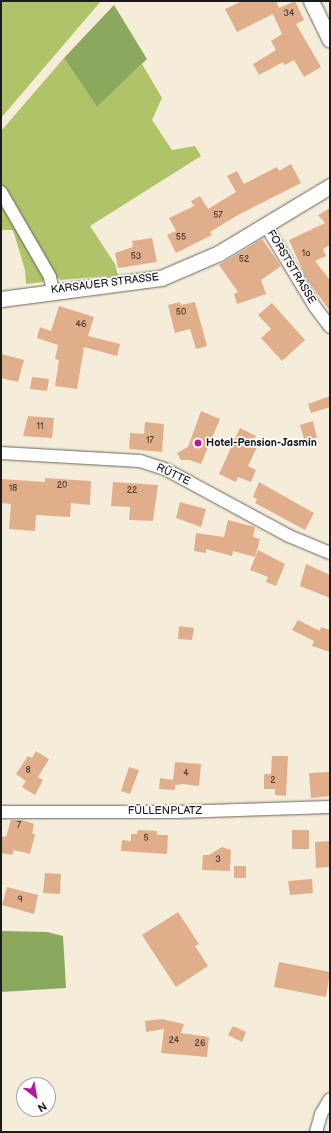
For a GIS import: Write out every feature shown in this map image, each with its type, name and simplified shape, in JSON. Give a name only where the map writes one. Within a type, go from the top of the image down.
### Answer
[{"type":"street","points":[[311,1],[330,40]]},
{"type":"street","name":"KARSAUER STRASSE","points":[[1,299],[161,278],[219,253],[330,186]]},
{"type":"street","points":[[1,192],[50,277],[53,291]]},
{"type":"street","name":"FORSTSTRASSE","points":[[266,226],[315,307],[330,327]]},
{"type":"street","name":"RÜTTE","points":[[1,453],[140,461],[167,470],[289,536],[330,553]]},
{"type":"street","name":"FÜLLENPLATZ","points":[[1,812],[177,812],[330,807]]},
{"type":"street","points":[[316,1132],[321,1114],[330,1099]]},
{"type":"green space","points":[[1,1],[101,1],[1,118]]},
{"type":"green space","points":[[114,5],[147,59],[97,107],[64,58]]},
{"type":"green space","points":[[64,58],[97,107],[142,64],[162,98],[152,120],[172,150],[195,146],[201,156],[90,226],[115,264],[118,275],[61,280],[55,276],[1,183],[1,131]]},
{"type":"green space","points":[[1,198],[45,277],[43,282],[26,284],[25,270],[13,230],[1,230]]},
{"type":"green space","points":[[1,931],[47,932],[63,936],[66,988],[1,992]]},
{"type":"building","points":[[242,1],[276,1],[279,8],[295,1],[304,20],[296,24],[321,67],[304,77],[294,60],[285,65],[283,62],[259,75],[253,64],[276,50],[271,41],[282,34],[273,14],[237,32],[225,9]]},
{"type":"building","points":[[291,164],[301,183],[238,215],[210,232],[212,235],[176,253],[167,235],[176,231],[169,218],[194,206],[191,201],[200,196],[208,209],[236,192],[227,176],[237,171],[244,184],[277,167],[279,171]]},
{"type":"building","points":[[330,208],[330,245],[323,249],[326,256],[315,261],[330,280],[330,311],[306,278],[289,240],[325,223],[318,215]]},
{"type":"building","points":[[152,238],[157,262],[118,268],[115,253],[133,247],[132,241]]},
{"type":"building","points":[[262,239],[281,266],[261,280],[266,294],[237,304],[234,294],[238,292],[219,265]]},
{"type":"building","points":[[180,302],[181,305],[195,302],[207,346],[196,349],[190,329],[175,333],[168,305]]},
{"type":"building","points":[[272,303],[305,340],[282,361],[261,338],[271,329],[258,315]]},
{"type":"building","points":[[59,306],[94,317],[88,336],[120,344],[117,356],[84,347],[77,389],[55,386],[59,360],[55,359],[58,345],[37,338],[40,327],[51,331]]},
{"type":"building","points":[[1,354],[24,360],[18,382],[1,378]]},
{"type":"building","points":[[32,377],[49,379],[47,391],[30,389]]},
{"type":"building","points":[[330,396],[330,407],[311,413],[308,404]]},
{"type":"building","points":[[201,411],[220,419],[201,464],[190,460],[181,460],[177,453],[188,447]]},
{"type":"building","points":[[28,416],[54,418],[52,438],[23,436]]},
{"type":"building","points":[[313,421],[317,438],[305,442],[300,425]]},
{"type":"building","points":[[145,422],[164,424],[162,452],[129,449],[130,433],[144,434]]},
{"type":"building","points":[[240,428],[256,436],[254,441],[259,443],[248,466],[256,470],[251,482],[238,477],[236,482],[219,474]]},
{"type":"building","points":[[45,478],[91,481],[90,505],[71,503],[70,517],[36,515],[35,531],[9,529],[11,504],[1,503],[1,479],[45,482]]},
{"type":"building","points":[[113,482],[158,485],[153,521],[129,520],[130,507],[111,506]]},
{"type":"building","points":[[259,482],[314,513],[305,530],[255,503],[257,499],[253,497]]},
{"type":"building","points":[[180,502],[206,509],[201,527],[176,518]]},
{"type":"building","points":[[228,520],[255,527],[253,537],[260,539],[255,557],[233,551],[232,556],[206,549],[206,553],[194,551],[196,533],[224,537]]},
{"type":"building","points":[[258,550],[285,564],[276,586],[266,582],[268,577],[250,570]]},
{"type":"building","points":[[306,564],[330,575],[330,598],[300,586]]},
{"type":"building","points":[[298,620],[320,631],[321,627],[330,630],[330,652],[312,646],[314,641],[292,630]]},
{"type":"building","points":[[179,626],[194,628],[192,640],[178,639]]},
{"type":"building","points":[[36,751],[49,759],[38,777],[43,780],[35,795],[22,787],[26,781],[16,774],[28,756],[32,758]]},
{"type":"building","points":[[272,756],[288,756],[286,796],[275,795],[275,789],[264,789],[264,774],[271,774]]},
{"type":"building","points":[[175,762],[201,764],[199,786],[183,784],[175,785],[175,790],[159,789],[160,778],[173,780]]},
{"type":"building","points":[[129,767],[139,770],[130,794],[121,791]]},
{"type":"building","points":[[330,772],[330,796],[311,798],[309,773]]},
{"type":"building","points":[[11,820],[22,820],[34,824],[32,834],[35,834],[30,854],[14,850],[12,855],[1,853],[1,836],[6,837]]},
{"type":"building","points":[[138,830],[157,831],[157,835],[168,835],[167,854],[121,851],[122,840],[131,841],[131,834],[137,834]]},
{"type":"building","points":[[292,830],[309,830],[309,849],[292,849]]},
{"type":"building","points":[[330,841],[330,867],[316,868],[315,842]]},
{"type":"building","points":[[222,847],[231,850],[230,871],[202,870],[203,855],[209,855]]},
{"type":"building","points":[[234,866],[246,866],[246,878],[234,878]]},
{"type":"building","points":[[45,873],[61,874],[60,894],[43,893]]},
{"type":"building","points":[[312,879],[313,893],[290,895],[288,881]]},
{"type":"building","points":[[7,887],[38,895],[34,914],[2,905]]},
{"type":"building","points":[[178,912],[199,944],[195,946],[208,966],[176,987],[142,935]]},
{"type":"building","points":[[279,962],[330,972],[326,997],[274,987]]},
{"type":"building","points":[[162,1019],[184,1024],[181,1033],[209,1037],[207,1057],[161,1053],[164,1029],[146,1032],[145,1021]]},
{"type":"building","points":[[233,1026],[246,1032],[242,1042],[228,1035]]},
{"type":"place","name":"Hotel-Pension-Jasmin","points":[[198,443]]}]
